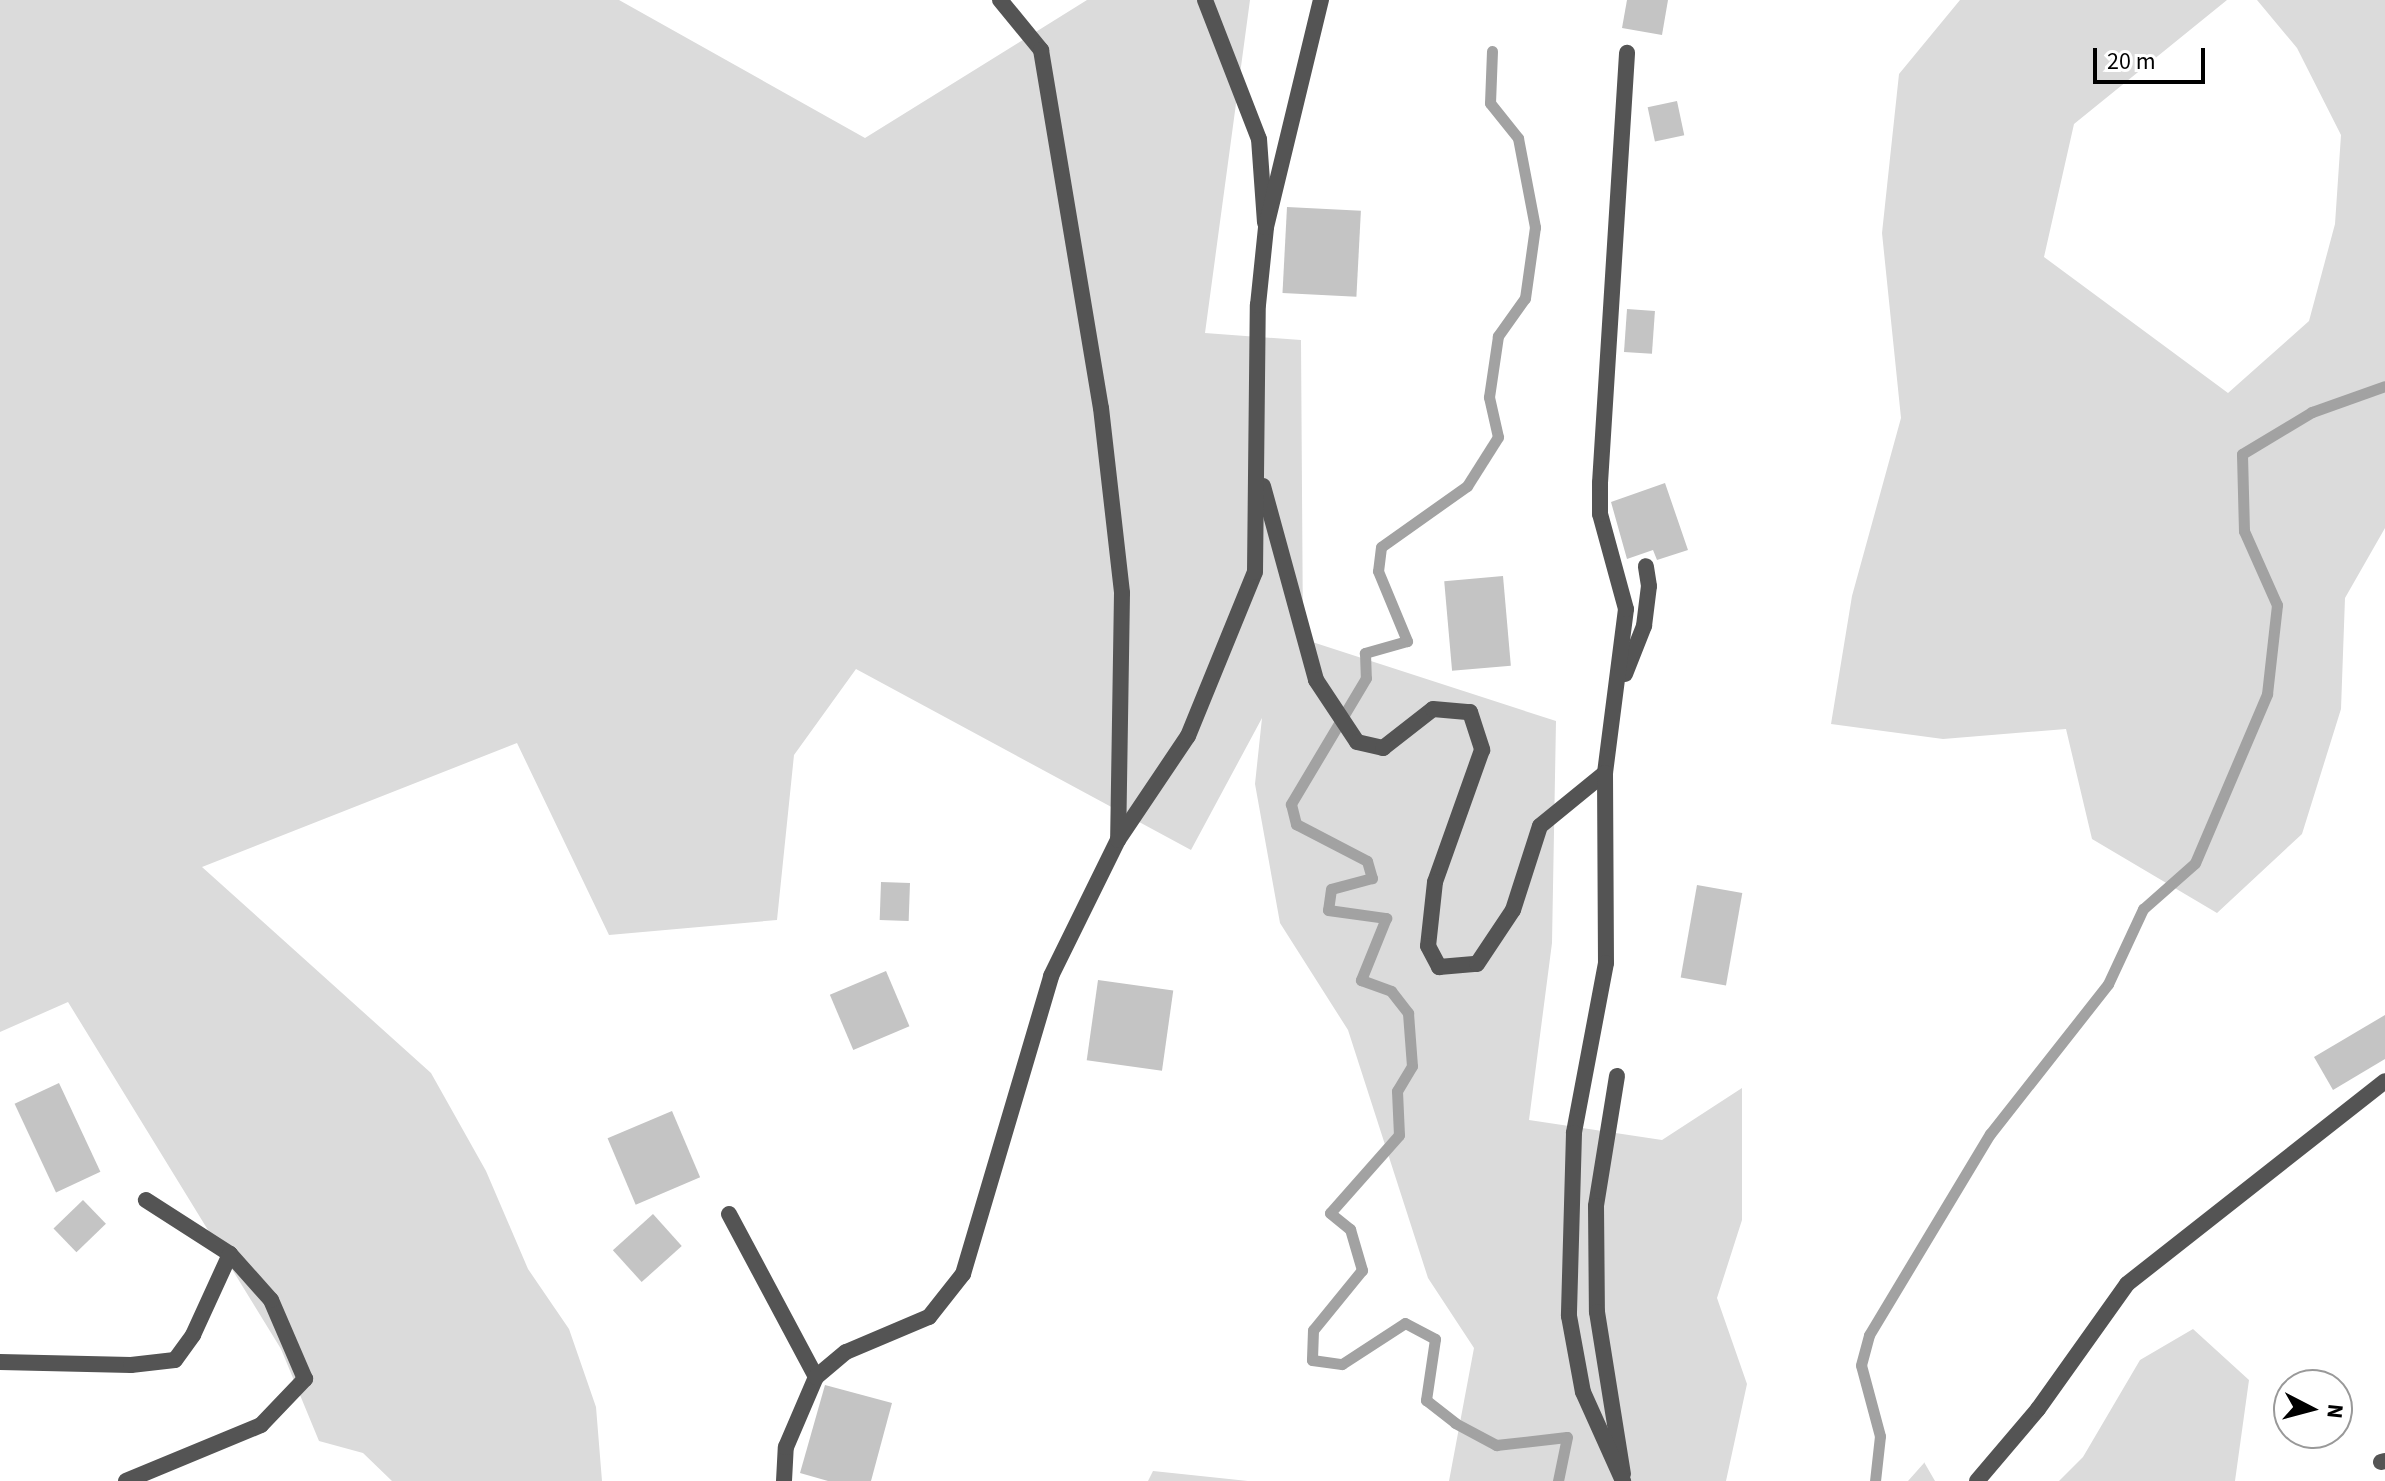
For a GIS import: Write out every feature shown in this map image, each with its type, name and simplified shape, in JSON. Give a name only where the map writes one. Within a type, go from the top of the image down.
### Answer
[{"type":"street","points":[[1000,0],[1041,50],[1101,408],[1122,593],[1118,840]]},
{"type":"street","points":[[1205,0],[1259,139],[1266,227]]},
{"type":"street","points":[[784,1481],[786,1447],[816,1377],[846,1352],[929,1317],[963,1274],[1051,976],[1118,840],[1188,736],[1255,572],[1259,471],[1258,305],[1266,227],[1321,0]]},
{"type":"street","points":[[1624,1481],[1583,1392],[1569,1316],[1574,1133],[1606,963],[1605,773],[1611,704],[1626,609],[1600,514],[1600,483],[1627,53]]},
{"type":"street","points":[[1259,471],[1316,680],[1357,742],[1383,748],[1433,709],[1470,712],[1482,750],[1435,882],[1428,946],[1439,967],[1477,964],[1513,910],[1540,826],[1605,773]]},
{"type":"street","points":[[1611,704],[1644,626],[1649,586],[1646,566]]},
{"type":"street","points":[[1617,1076],[1596,1206],[1597,1312],[1624,1481]]},
{"type":"street","points":[[1977,1481],[2038,1409],[2127,1284],[2385,1081]]},
{"type":"street","points":[[126,1481],[261,1425],[305,1379],[271,1300],[230,1254],[146,1200]]},
{"type":"street","points":[[729,1214],[816,1377]]},
{"type":"street","points":[[0,1362],[131,1365],[175,1360],[193,1335],[230,1254]]},
{"type":"shaded area","points":[[0,0],[619,0],[865,138],[1087,0],[1250,0],[1205,333],[1301,340],[1303,639],[1556,721],[1552,943],[1529,1120],[1662,1140],[1742,1088],[1742,1220],[1717,1298],[1747,1384],[1726,1481],[1449,1481],[1474,1348],[1428,1278],[1348,1030],[1280,923],[1255,784],[1262,718],[1191,850],[856,669],[794,755],[777,920],[609,935],[517,743],[202,867],[431,1073],[486,1171],[528,1269],[569,1329],[596,1407],[602,1481],[392,1481],[363,1453],[319,1441],[281,1349],[68,1002],[0,1032]]},
{"type":"shaded area","points":[[1960,0],[2227,0],[2074,124],[2044,257],[2228,393],[2309,321],[2335,224],[2341,135],[2297,48],[2257,0],[2385,0],[2385,528],[2345,598],[2341,709],[2302,834],[2217,913],[2092,839],[2066,729],[1943,739],[1831,724],[1852,596],[1901,418],[1882,233],[1899,74]]},
{"type":"shaded area","points":[[2193,1329],[2249,1380],[2235,1481],[2059,1481],[2083,1457],[2140,1360]]},
{"type":"shaded area","points":[[1924,1463],[1935,1481],[1908,1481]]},
{"type":"shaded area","points":[[1153,1471],[1248,1481],[1148,1481]]},
{"type":"building","points":[[1627,0],[1668,0],[1662,35],[1622,28]]},
{"type":"building","points":[[1677,101],[1684,135],[1655,141],[1648,107]]},
{"type":"building","points":[[1287,207],[1361,211],[1356,297],[1282,293]]},
{"type":"building","points":[[1627,309],[1655,311],[1652,354],[1624,352]]},
{"type":"building","points":[[1665,483],[1688,550],[1657,560],[1653,550],[1627,559],[1611,502]]},
{"type":"building","points":[[1503,576],[1511,666],[1452,671],[1444,581]]},
{"type":"building","points":[[881,882],[910,883],[909,921],[880,920]]},
{"type":"building","points":[[1697,885],[1742,893],[1726,986],[1681,978]]},
{"type":"building","points":[[886,971],[909,1026],[853,1050],[830,995]]},
{"type":"building","points":[[1098,980],[1173,991],[1162,1071],[1087,1060]]},
{"type":"building","points":[[2385,1015],[2385,1059],[2333,1090],[2314,1057]]},
{"type":"building","points":[[59,1083],[100,1172],[56,1193],[15,1104]]},
{"type":"building","points":[[672,1111],[700,1177],[636,1205],[608,1138]]},
{"type":"building","points":[[83,1200],[106,1224],[76,1252],[54,1228]]},
{"type":"building","points":[[653,1214],[682,1246],[642,1282],[613,1250]]},
{"type":"building","points":[[825,1385],[892,1403],[871,1481],[828,1481],[800,1473]]},
{"type":"waterway","points":[[1492,51],[1490,103],[1518,138],[1535,227],[1525,298],[1498,336],[1489,397],[1498,437],[1467,486],[1381,547],[1378,571],[1407,641],[1365,653],[1366,678],[1291,804],[1296,824],[1367,861],[1372,878],[1331,889],[1328,910],[1386,918],[1361,980],[1391,991],[1408,1013],[1412,1066],[1397,1091],[1399,1135],[1330,1213],[1350,1229],[1362,1270],[1313,1330],[1312,1360],[1342,1364],[1405,1323],[1435,1339],[1426,1400],[1455,1423],[1496,1445],[1567,1437],[1558,1481]]},
{"type":"waterway","points":[[1875,1481],[1880,1436],[1861,1365],[1869,1335],[1990,1134],[2108,984],[2143,909],[2195,863],[2267,694],[2277,605],[2244,531],[2242,454],[2312,412],[2385,386]]}]
